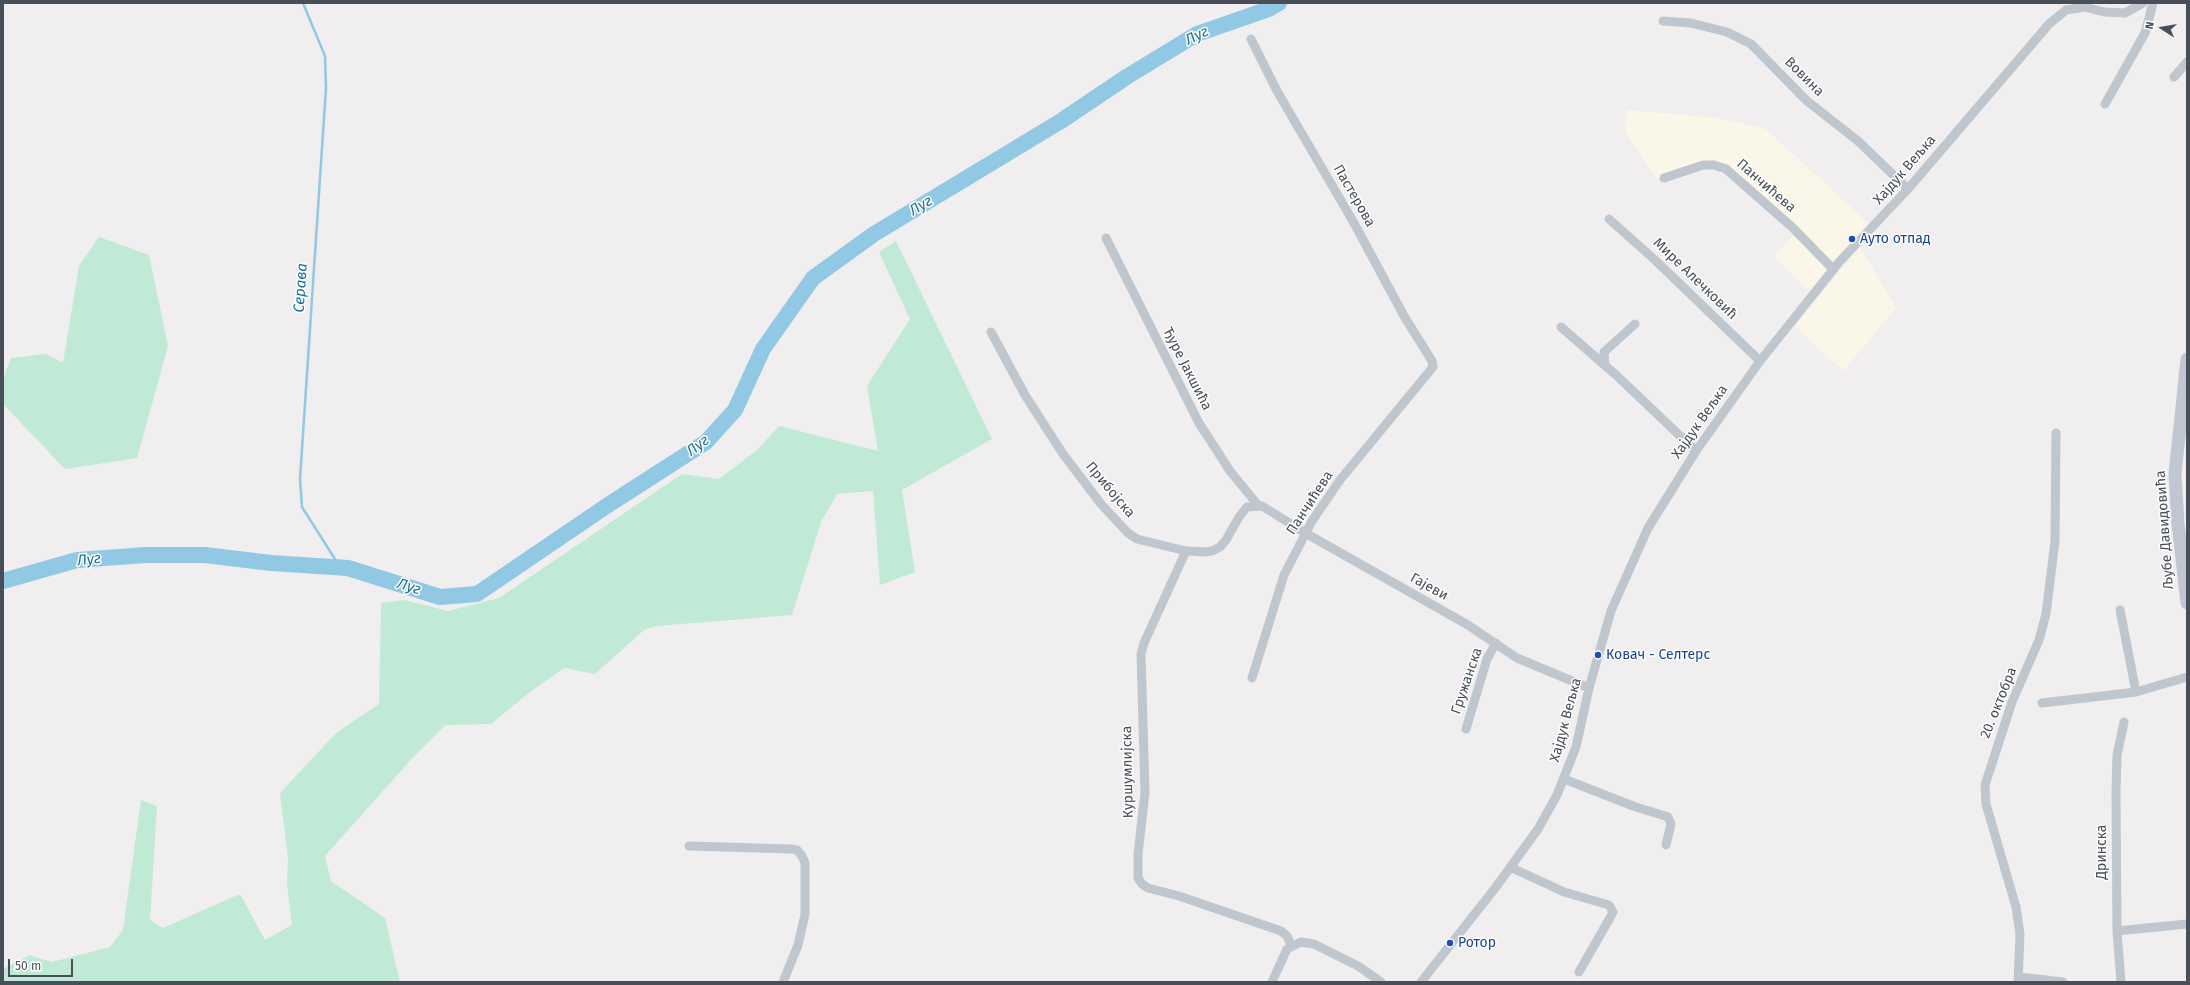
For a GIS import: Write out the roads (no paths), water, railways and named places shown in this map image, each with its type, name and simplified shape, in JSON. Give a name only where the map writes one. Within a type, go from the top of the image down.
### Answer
[{"type":"main road","name":"Љубе Давидовића","points":[[2187,359],[2175,474],[2178,524],[2187,602]]},
{"type":"street","name":"Хајдук Вељка","points":[[1421,982],[1538,829],[1557,795],[1576,748],[1589,688],[1611,611],[1648,528],[1696,451],[1760,361],[1833,270],[1908,189],[2049,24],[2066,10],[2085,7],[2104,12],[2125,13],[2143,3]]},
{"type":"street","points":[[2105,104],[2145,33],[2153,3]]},
{"type":"street","name":"Вовина","points":[[1663,21],[1691,24],[1727,32],[1750,44],[1807,101],[1858,141],[1908,189]]},
{"type":"street","name":"Пастерова","points":[[1251,39],[1277,91],[1354,223],[1404,316],[1432,362],[1432,367]]},
{"type":"street","points":[[2174,78],[2187,62]]},
{"type":"street","name":"Панчићева","points":[[1664,178],[1703,165],[1726,169],[1792,227],[1833,270]]},
{"type":"street","name":"Мире Алечковић","points":[[1609,219],[1655,260],[1760,361]]},
{"type":"street","name":"Ђуре Јакшића","points":[[1106,238],[1122,273],[1199,423],[1230,471],[1257,504]]},
{"type":"street","points":[[1605,365],[1604,352],[1635,324]]},
{"type":"street","points":[[1561,327],[1605,365],[1696,451]]},
{"type":"street","name":"Прибојска","points":[[991,332],[1037,415],[1077,473],[1101,504],[1128,532],[1137,539],[1186,551],[1205,552],[1220,547],[1243,511],[1247,507],[1257,504]]},
{"type":"street","name":"Панчићева","points":[[1252,678],[1284,576],[1316,514],[1340,480],[1432,367]]},
{"type":"street","name":"20. октобра","points":[[2019,979],[2020,934],[2016,907],[1986,804],[1985,785],[2012,702],[2030,664],[2046,614],[2055,541],[2056,432]]},
{"type":"street","name":"Гајеви","points":[[1257,504],[1306,534],[1468,625],[1517,658],[1589,688]]},
{"type":"street","name":"Куршумлијска","points":[[1186,551],[1144,643],[1141,654],[1145,793],[1138,854],[1138,878],[1148,888],[1179,896],[1281,931],[1287,936],[1291,945]]},
{"type":"street","points":[[2120,610],[2136,692]]},
{"type":"street","name":"Гружанска","points":[[1466,729],[1487,659],[1496,643]]},
{"type":"street","points":[[2042,703],[2136,692],[2187,677]]},
{"type":"street","name":"Дринска","points":[[2121,982],[2117,931],[2116,792],[2117,756],[2124,722]]},
{"type":"street","points":[[1564,779],[1633,806],[1668,817],[1671,824],[1666,845]]},
{"type":"street","points":[[689,846],[780,848],[796,850],[802,856],[805,863],[805,914],[798,945],[783,982]]},
{"type":"street","points":[[1510,867],[1564,892],[1609,905],[1613,912],[1579,972]]},
{"type":"street","points":[[2117,931],[2187,924]]},
{"type":"street","points":[[1272,982],[1284,953],[1291,945],[1301,942],[1314,944],[1358,966],[1381,982]]},
{"type":"street","points":[[2019,979],[2063,982]]},
{"type":"waterway","name":"Серава","points":[[303,3],[325,56],[326,88],[300,479],[302,507],[340,567]]},
{"type":"waterway","name":"Луг","points":[[3,581],[77,560],[146,555],[205,555],[271,563],[348,568],[440,597],[477,594],[608,505],[706,442],[735,410],[763,349],[813,278],[874,234],[1061,121],[1128,76],[1197,34],[1269,9],[1279,3]]},
{"type":"place","name":"Ауто отпад","points":[[1852,239]]},
{"type":"place","name":"Ковач - Селтерс","points":[[1598,655]]},
{"type":"place","name":"Ротор","points":[[1450,943]]}]
